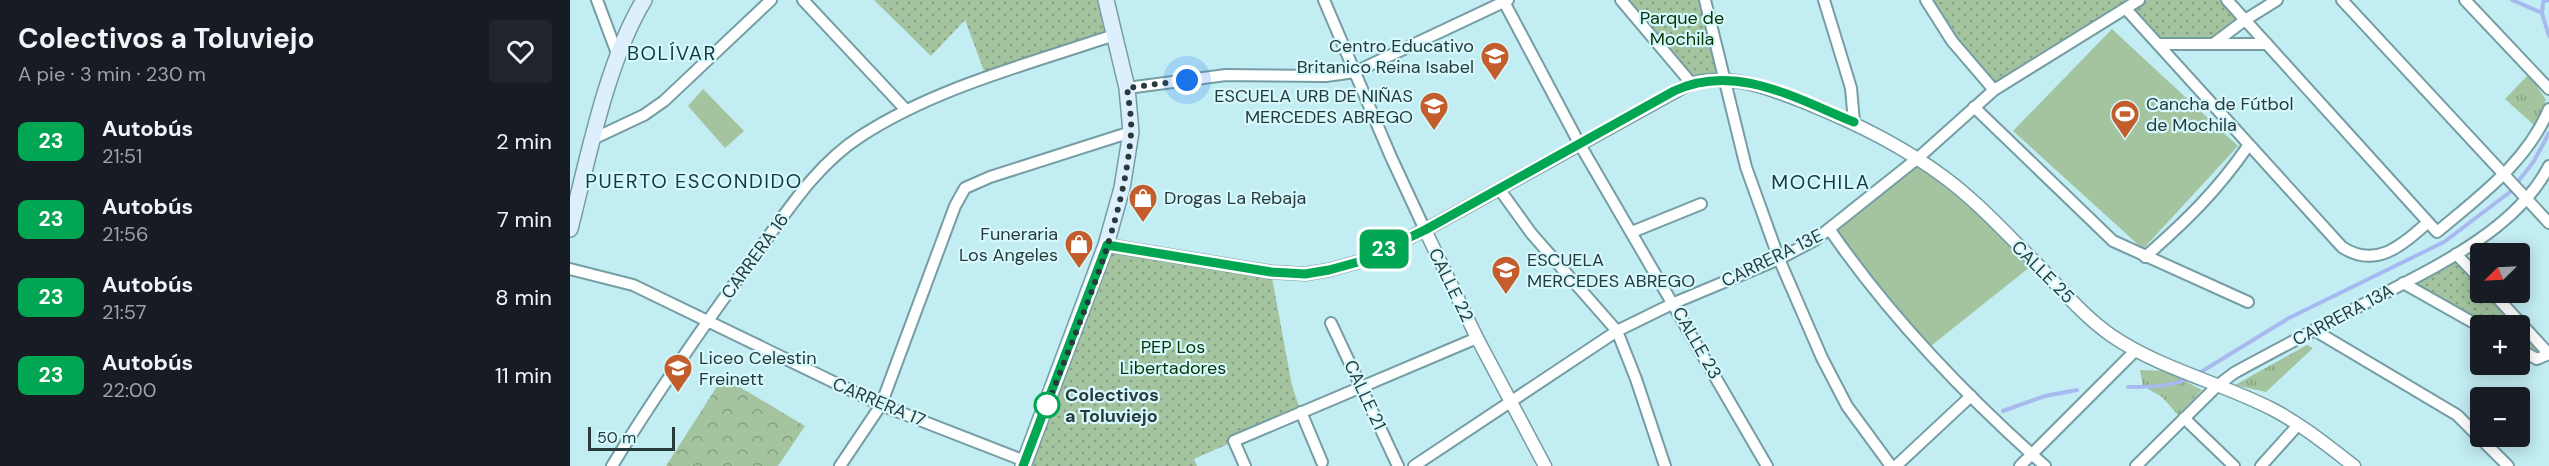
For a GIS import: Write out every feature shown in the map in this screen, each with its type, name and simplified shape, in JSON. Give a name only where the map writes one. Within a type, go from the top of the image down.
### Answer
[{"type":"main road","points":[[570,229],[593,139],[618,56],[644,0]]},
{"type":"main road","points":[[1024,464],[1107,245],[1122,188],[1131,132],[1127,88],[1106,0]]},
{"type":"street","points":[[597,0],[618,56]]},
{"type":"street","points":[[604,0],[614,24],[626,36]]},
{"type":"street","points":[[593,139],[644,115],[664,101],[771,0]]},
{"type":"street","points":[[803,0],[906,110]]},
{"type":"street","name":"CALLE 22","points":[[1324,0],[1425,230],[1477,338],[1545,466]]},
{"type":"street","points":[[1621,0],[1691,83]]},
{"type":"street","points":[[1705,0],[1746,167],[1779,259],[1821,358],[1847,406],[1891,466]]},
{"type":"street","points":[[1824,0],[1851,88],[1854,122]]},
{"type":"street","points":[[1926,0],[1952,41],[1994,90]]},
{"type":"street","name":"CARRERA 13E","points":[[1414,466],[1617,331],[1674,303],[1779,259],[1830,230],[1918,158],[1994,90],[2058,48],[2139,0]]},
{"type":"street","points":[[2227,0],[2437,232],[2509,178],[2544,122],[2549,109]]},
{"type":"street","points":[[2213,44],[2277,0]]},
{"type":"street","points":[[2342,0],[2549,223]]},
{"type":"street","points":[[2465,0],[2549,89]]},
{"type":"street","points":[[1127,88],[1227,75],[1326,75],[1354,72],[1505,1]]},
{"type":"street","name":"CALLE 23","points":[[1505,1],[1579,143],[1767,466]]},
{"type":"street","points":[[2126,9],[2342,247],[2357,257],[2390,252],[2427,223]]},
{"type":"street","name":"CARRERA 16","points":[[612,466],[706,322],[820,171],[860,137],[906,110],[966,86],[1114,35]]},
{"type":"street","points":[[2159,44],[2267,44]]},
{"type":"street","points":[[1107,245],[1271,272],[1305,274],[1358,262],[1500,190],[1579,143],[1691,83],[1724,78]]},
{"type":"street","name":"CALLE 25","points":[[1724,78],[1767,88],[1854,122],[1918,158],[1975,203],[2081,311],[2135,351],[2273,410],[2298,425],[2354,466]]},
{"type":"street","points":[[1974,107],[2113,241],[2248,302]]},
{"type":"street","points":[[840,466],[881,405],[955,206],[965,188],[1013,169],[1131,132]]},
{"type":"street","points":[[2145,257],[2191,216],[2224,182],[2248,146]]},
{"type":"street","name":"CARRERA 13A","points":[[2136,466],[2217,386],[2234,373],[2457,254],[2500,223],[2549,166]]},
{"type":"street","points":[[1500,190],[1531,233],[1617,331],[1636,379],[1664,466]]},
{"type":"street","points":[[1632,231],[1701,204]]},
{"type":"street","points":[[1830,230],[1883,302],[1971,396],[2045,466]]},
{"type":"street","points":[[2457,254],[2470,268]]},
{"type":"street","name":"CARRERA 17","points":[[570,269],[633,285],[881,405],[1024,464]]},
{"type":"street","points":[[2403,283],[2470,321]]},
{"type":"street","points":[[2502,303],[2549,354],[2537,359],[2530,355]]},
{"type":"street","name":"CALLE 21","points":[[1331,323],[1398,466]]},
{"type":"street","points":[[2314,330],[2457,415],[2508,466]]},
{"type":"street","points":[[1245,466],[1234,441],[1477,338]]},
{"type":"street","points":[[2020,466],[2135,351]]},
{"type":"street","points":[[1896,466],[1971,396]]},
{"type":"street","points":[[1301,412],[1322,462]]},
{"type":"street","points":[[2184,418],[2234,466]]},
{"type":"street","points":[[2261,466],[2298,425]]},
{"type":"green space","points":[[874,0],[1105,0],[1114,35],[987,79],[965,20],[931,56]]},
{"type":"green space","name":"Parque de Mochila","points":[[1623,0],[1706,0],[1724,78],[1691,83]]},
{"type":"green space","points":[[1926,0],[2227,0],[2245,20],[2213,44],[2159,44],[2126,9],[1994,90]]},
{"type":"green space","name":"Cancha de Fútbol de Mochila","points":[[2112,29],[2238,146],[2143,249],[2013,131]]},
{"type":"green space","points":[[2529,74],[2546,100],[2535,126],[2505,99]]},
{"type":"green space","points":[[703,89],[744,131],[725,148],[688,106]]},
{"type":"green space","points":[[1918,158],[2035,263],[1927,349],[1830,230]]},
{"type":"green space","name":"PEP Los Libertadores","points":[[1106,245],[1271,272],[1292,386],[1301,412],[1194,459],[1197,466],[1023,466]]},
{"type":"green space","points":[[2456,254],[2470,269],[2470,303],[2500,303],[2511,315],[2470,315],[2470,320],[2403,283]]},
{"type":"green space","points":[[2530,336],[2541,348],[2530,353]]},
{"type":"green space","points":[[2307,345],[2313,348],[2266,392],[2235,385]]},
{"type":"green space","points":[[2140,370],[2165,371],[2202,390],[2178,415],[2162,397],[2143,386]]},
{"type":"green space","points":[[723,377],[805,426],[778,466],[666,466]]},
{"type":"waterway","points":[[2512,0],[2542,13]]},
{"type":"waterway","points":[[2548,0],[2543,2],[2542,13],[2549,36]]},
{"type":"waterway","points":[[2196,375],[2289,318],[2444,242],[2510,192],[2534,161],[2549,133]]},
{"type":"waterway","points":[[2128,387],[2167,385],[2189,378]]},
{"type":"waterway","points":[[2003,411],[2045,396],[2077,390]]},
{"type":"bus line","name":"23","points":[[1023,466],[1107,245],[1271,272],[1305,274],[1329,270],[1358,262],[1425,230],[1674,91],[1691,83],[1707,80],[1724,78],[1743,81],[1854,122]]},
{"type":"place","name":"Centro Educativo Britanico Reina Isabel","points":[[1495,82]]},
{"type":"place","name":"ESCUELA URB DE NIÑAS MERCEDES ABREGO","points":[[1434,132]]},
{"type":"place","name":"Cancha de Fútbol de Mochila","points":[[2125,140]]},
{"type":"place","name":"Drogas La Rebaja","points":[[1143,224]]},
{"type":"place","name":"Funeraria Los Angeles","points":[[1079,270]]},
{"type":"place","name":"ESCUELA MERCEDES ABREGO","points":[[1506,296]]},
{"type":"place","name":"Liceo Celestin Freinett","points":[[678,394]]},
{"type":"place","name":"Colectivos a Toluviejo","points":[[1047,405]]},
{"type":"district","name":"BOLÍVAR","points":[[672,53]]},
{"type":"district","name":"PUERTO ESCONDIDO","points":[[694,181]]},
{"type":"district","name":"MOCHILA","points":[[1821,182]]},
{"type":"route","points":[[1047,405],[1046,409],[1107,245],[1122,188],[1131,132],[1127,88],[1187,80]]}]
